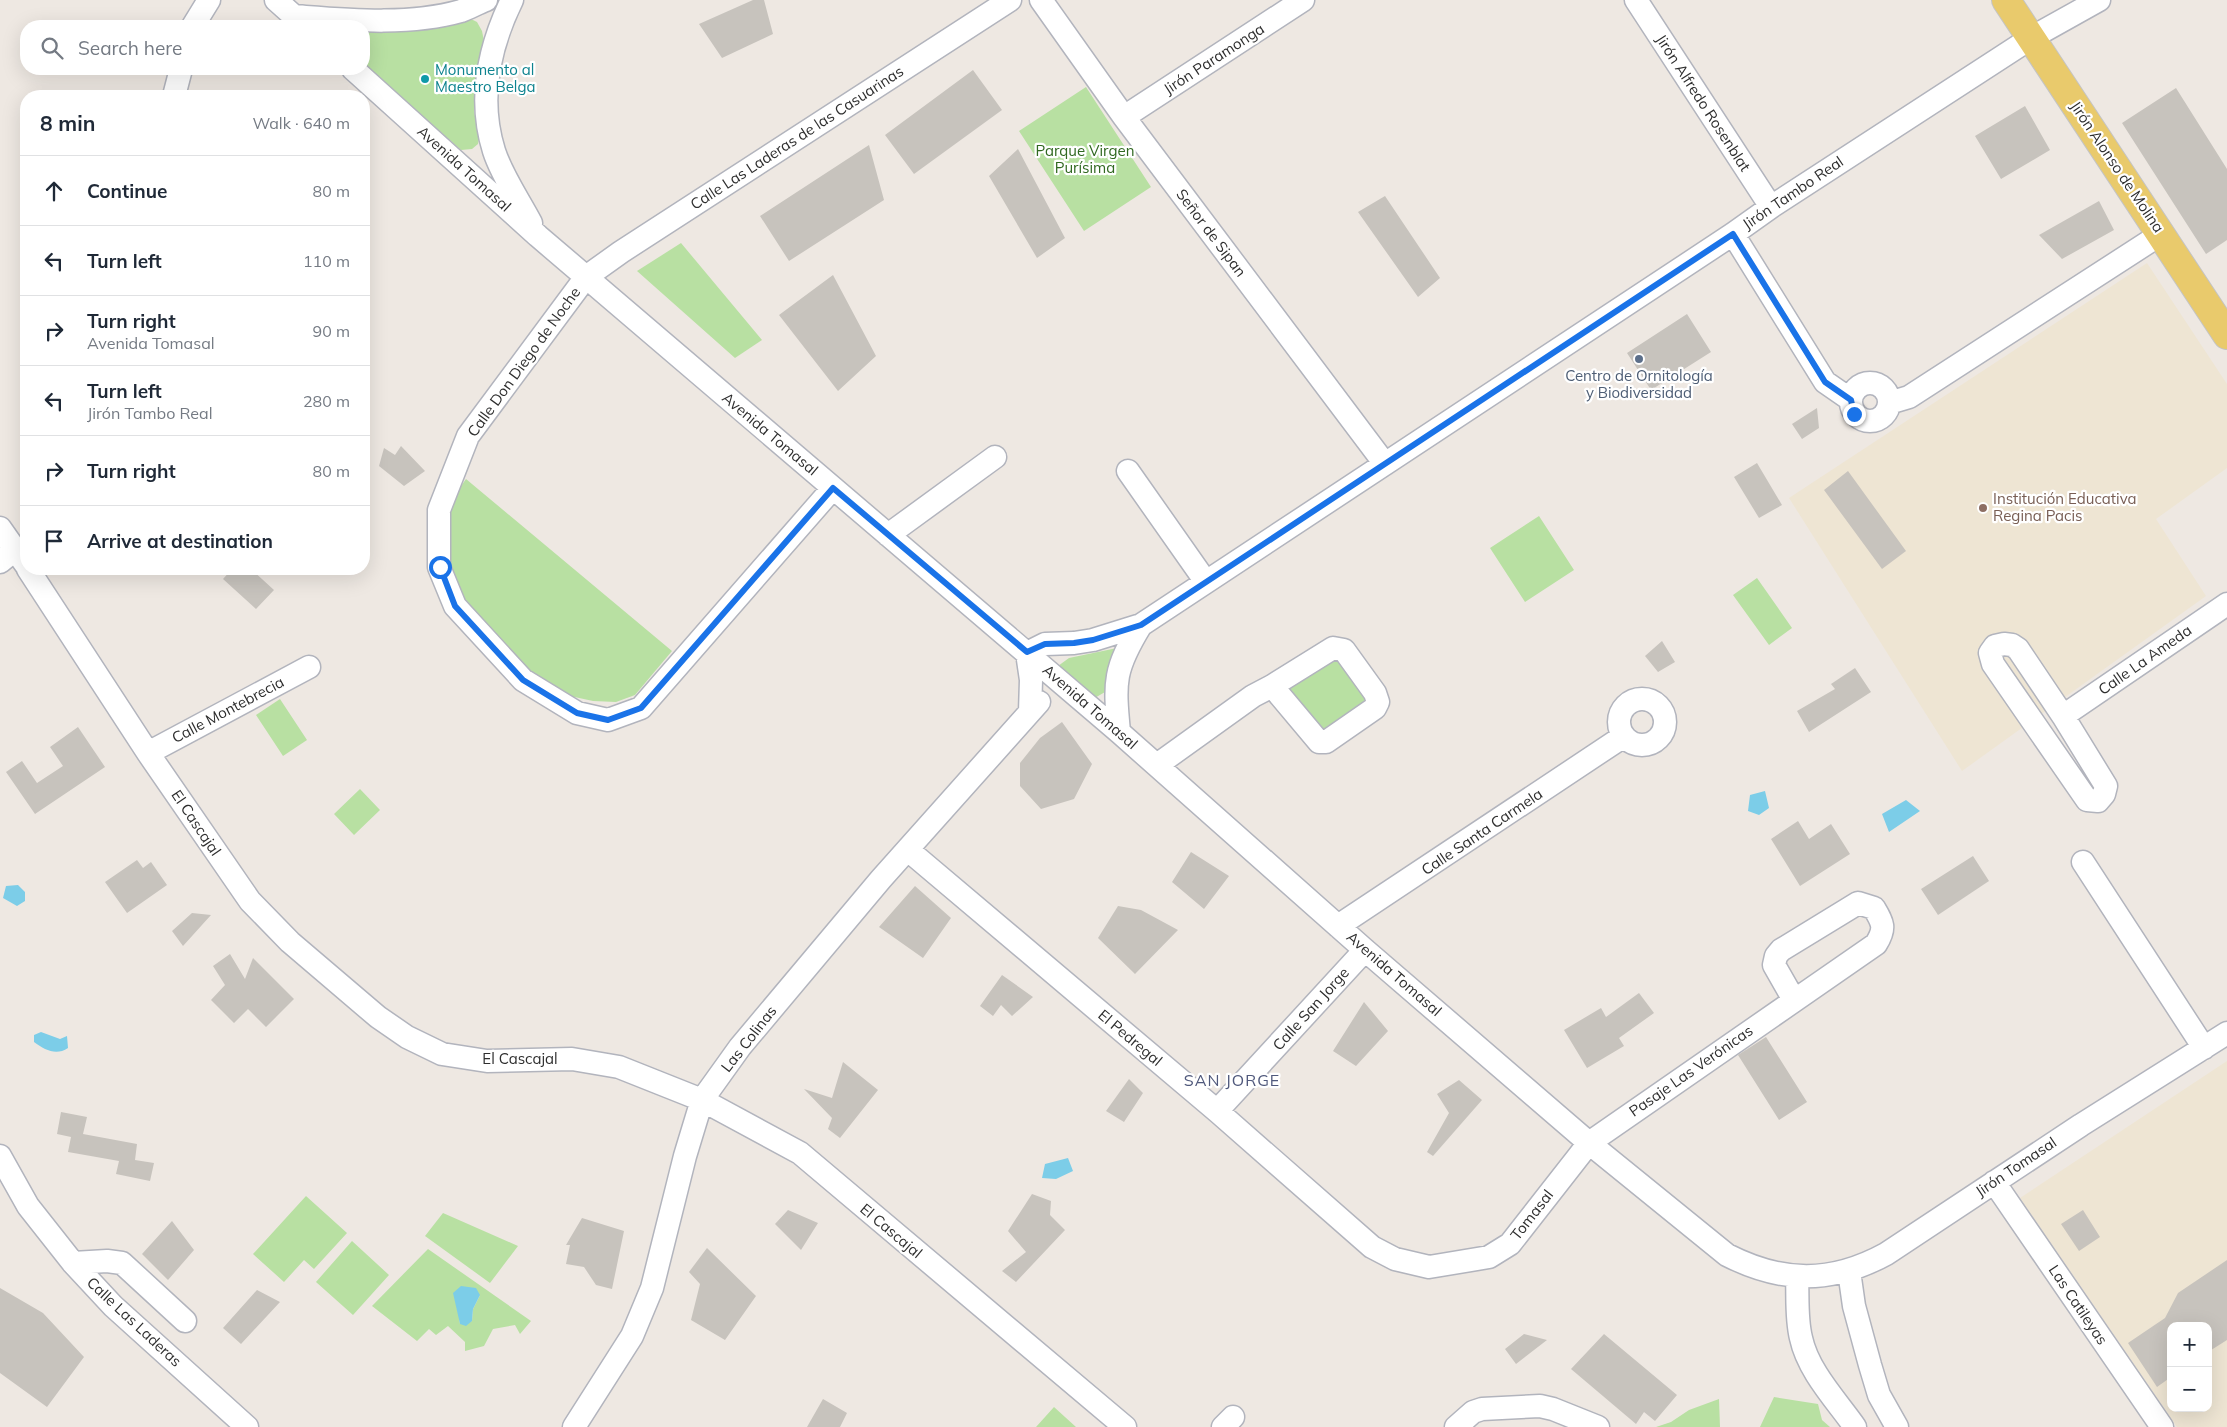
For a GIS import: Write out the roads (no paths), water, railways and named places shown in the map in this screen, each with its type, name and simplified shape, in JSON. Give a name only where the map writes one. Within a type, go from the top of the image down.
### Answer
[{"type":"main road","name":"Jirón Alonso de Molina","points":[[2006,0],[2227,335]]},
{"type":"street","points":[[197,20],[209,0]]},
{"type":"street","points":[[276,0],[299,20]]},
{"type":"street","points":[[320,20],[416,18],[461,11],[486,0]]},
{"type":"street","points":[[512,0],[498,28],[491,57],[486,98],[494,150],[538,236]]},
{"type":"street","name":"Calle Las Laderas de las Casuarinas","points":[[586,278],[621,252],[1010,0]]},
{"type":"street","name":"Señor de Sipan","points":[[1041,0],[1124,117],[1384,464]]},
{"type":"street","name":"Jirón Paramonga","points":[[1124,117],[1303,0]]},
{"type":"street","name":"Jirón Alfredo Rosenblat","points":[[1636,0],[1771,207]]},
{"type":"street","name":"Jirón Tambo Real","points":[[1027,652],[1045,644],[1093,640],[1141,625],[1771,207],[2031,38],[2099,0]]},
{"type":"street","points":[[176,90],[179,75]]},
{"type":"street","name":"Avenida Tomasal","points":[[360,75],[586,278],[1027,652],[1365,950],[1589,1143],[1727,1255],[1770,1273],[1797,1277]]},
{"type":"street","points":[[1733,234],[1825,382],[1851,400],[1857,388],[1869,383],[1881,386],[1889,397],[1889,403],[1909,396],[2161,234]]},
{"type":"street","name":"Calle Don Diego de Noche","points":[[586,278],[468,436],[439,510],[440,567],[455,606],[523,680],[577,713],[608,720],[641,708],[833,488]]},
{"type":"street","points":[[888,535],[995,457]]},
{"type":"street","points":[[1128,471],[1206,582]]},
{"type":"street","points":[[0,528],[14,559]]},
{"type":"street","name":"El Cascajal","points":[[32,575],[148,753],[250,901],[290,942],[378,1017],[407,1037],[442,1054],[488,1061],[572,1059],[619,1067],[702,1100],[800,1153],[1124,1427]]},
{"type":"street","name":"Calle La Ameda","points":[[2063,716],[2227,604]]},
{"type":"street","name":"Jirón Tambo Real","points":[[1119,732],[1115,694],[1118,671],[1124,652],[1141,625]]},
{"type":"street","points":[[2012,645],[2018,649],[2063,716],[2106,786],[2104,794],[2098,801],[2087,800],[1993,664],[1990,653],[1995,646],[2012,645]]},
{"type":"street","points":[[1156,765],[1253,696],[1333,648],[1344,650],[1376,693],[1378,702],[1375,708],[1326,742],[1319,742],[1272,686]]},
{"type":"street","points":[[1027,652],[1031,680],[1030,712]]},
{"type":"street","name":"Calle Montebrecia","points":[[148,753],[308,667]]},
{"type":"street","name":"Las Colinas","points":[[574,1427],[632,1336],[652,1288],[685,1156],[702,1100],[740,1047],[881,879],[1058,680]]},
{"type":"street","name":"Calle Santa Carmela","points":[[1338,926],[1624,736]]},
{"type":"street","name":"El Pedregal","points":[[908,850],[1217,1112],[1372,1247],[1395,1260],[1429,1267]]},
{"type":"street","points":[[2083,862],[2204,1048]]},
{"type":"street","name":"Pasaje Las Verónicas","points":[[1589,1143],[1876,944],[1882,934],[1883,923],[1874,908],[1858,903],[1781,950],[1776,956],[1774,965],[1794,1000]]},
{"type":"street","name":"Calle San Jorge","points":[[1217,1112],[1365,950]]},
{"type":"street","name":"Jirón Tomasal","points":[[1797,1277],[1823,1276],[1849,1271],[1886,1254],[2081,1124],[2227,1033]]},
{"type":"street","name":"Tomasal","points":[[1429,1267],[1489,1257],[1510,1244],[1589,1143]]},
{"type":"street","name":"Calle Las Laderas","points":[[0,1156],[28,1206],[73,1263],[113,1306],[247,1427]]},
{"type":"street","name":"Las Catileyas","points":[[1994,1182],[2162,1427]]},
{"type":"street","points":[[73,1263],[107,1260],[122,1263],[186,1321]]},
{"type":"street","points":[[1849,1271],[1854,1306],[1879,1396],[1897,1427]]},
{"type":"street","points":[[1797,1277],[1798,1318],[1805,1352],[1815,1370],[1855,1427]]},
{"type":"street","points":[[1456,1427],[1473,1412],[1540,1406],[1553,1409],[1598,1427]]},
{"type":"water","points":[[1765,791],[1769,808],[1759,815],[1748,811],[1750,795]]},
{"type":"water","points":[[1906,800],[1920,811],[1889,832],[1882,814]]},
{"type":"water","points":[[18,885],[25,892],[25,901],[17,906],[3,898],[6,886]]},
{"type":"water","points":[[41,1032],[60,1039],[67,1036],[68,1048],[55,1052],[42,1047],[34,1042],[34,1035]]},
{"type":"water","points":[[1068,1158],[1073,1171],[1056,1179],[1042,1178],[1045,1164]]},
{"type":"water","points":[[461,1286],[476,1288],[480,1295],[473,1309],[472,1321],[466,1326],[460,1324],[453,1293]]},
{"type":"place","name":"Monumento al Maestro Belga","points":[[425,79]]},
{"type":"place","name":"Centro de Ornitología y Biodiversidad","points":[[1639,359]]},
{"type":"place","name":"Institución Educativa Regina Pacis","points":[[1983,508]]},
{"type":"district","name":"SAN JORGE","points":[[1232,1080]]},
{"type":"park label","name":"Parque Virgen Purísima","points":[[1085,160]]}]
